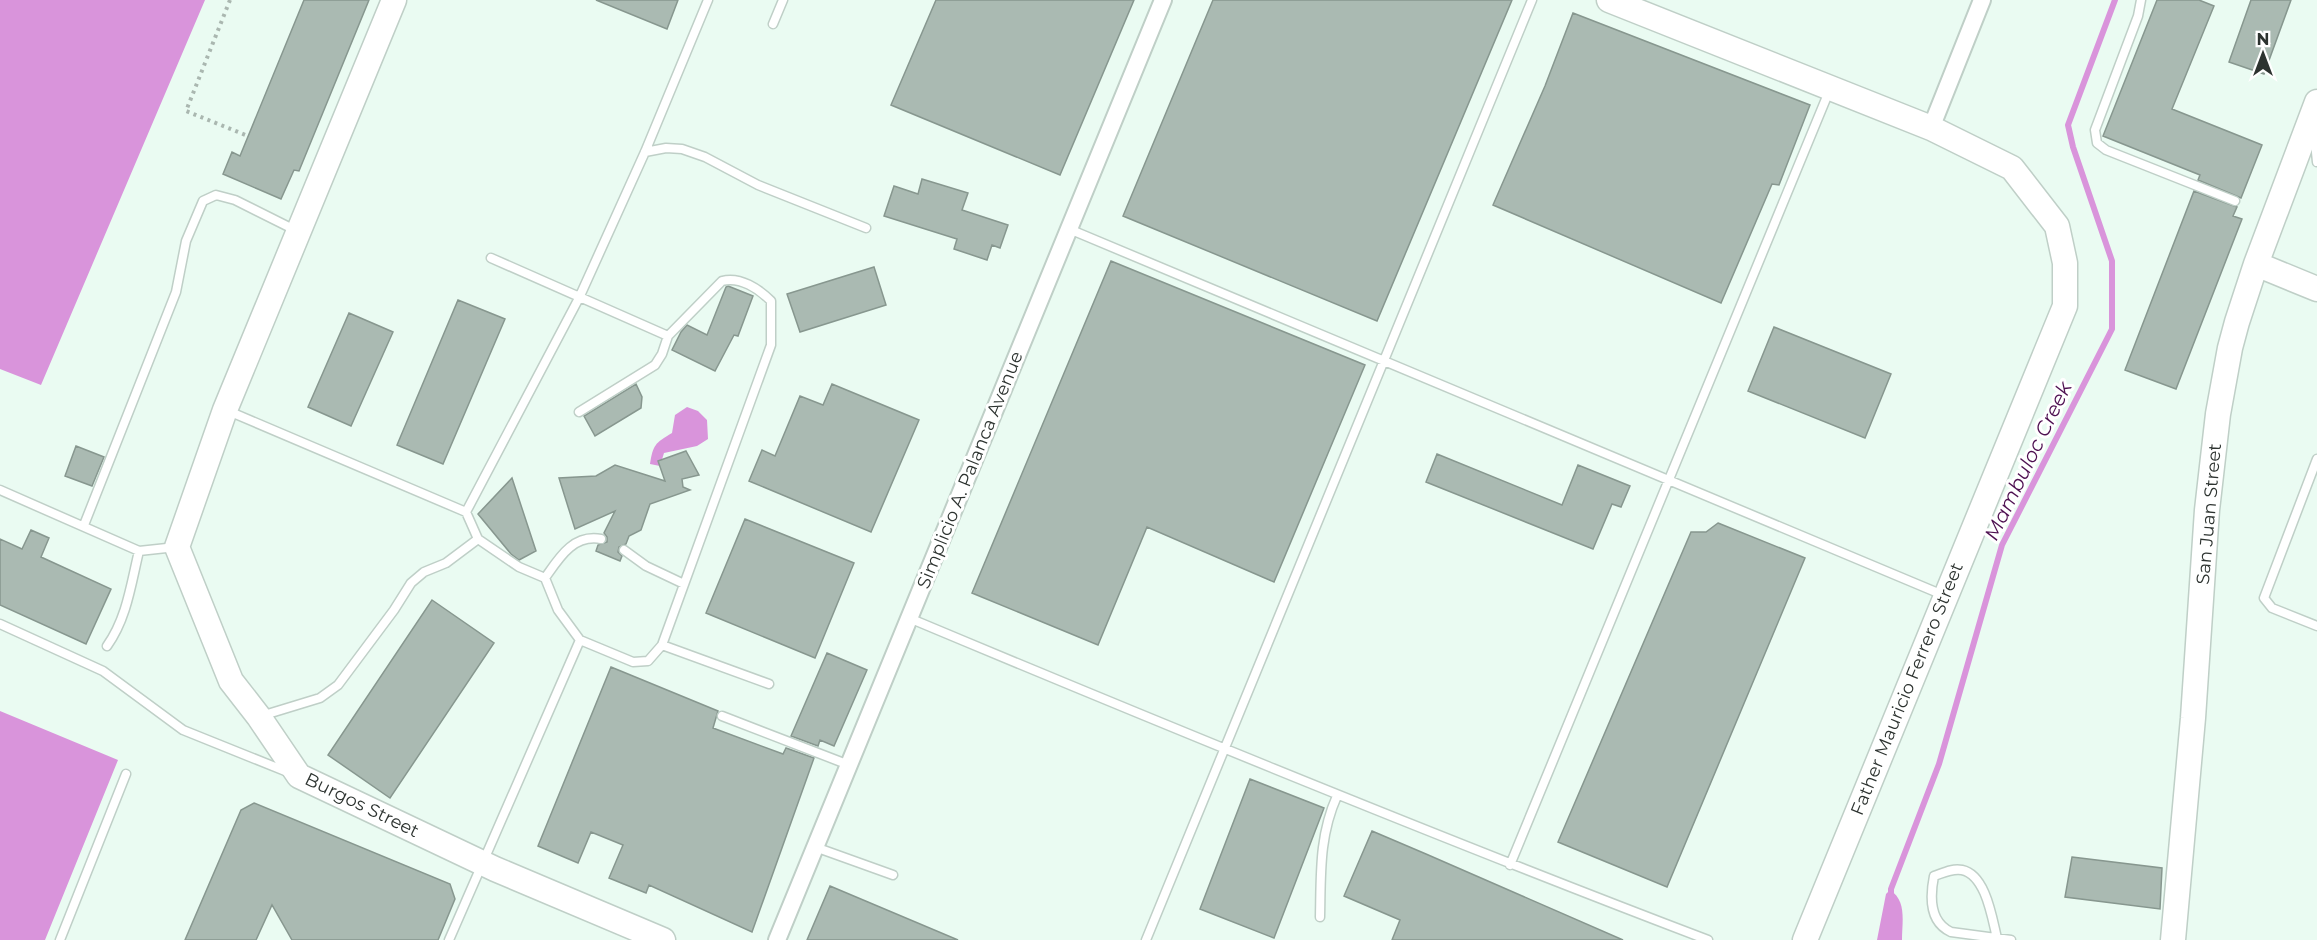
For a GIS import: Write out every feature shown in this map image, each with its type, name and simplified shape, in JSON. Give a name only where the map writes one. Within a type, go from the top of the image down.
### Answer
[{"type":"street","points":[[177,547],[225,410],[394,0]]},
{"type":"street","name":"Simplicio A. Palanca Avenue","points":[[777,940],[1163,0]]},
{"type":"street","points":[[1609,0],[1932,128],[1982,0]]},
{"type":"street","name":"San Juan Street","points":[[2173,940],[2193,718],[2207,510],[2218,414],[2230,348],[2256,264],[2315,108]]},
{"type":"street","name":"Father Mauricio Ferrero Street","points":[[1805,940],[2065,306],[2065,263],[2057,226],[2012,168],[1932,128]]},
{"type":"street","points":[[2256,264],[2317,289]]},
{"type":"street","name":"Burgos Street","points":[[177,547],[231,681],[259,717],[299,776],[482,863],[663,940]]},
{"type":"lane","points":[[466,512],[579,298],[645,152],[708,0]]},
{"type":"lane","points":[[773,24],[783,0]]},
{"type":"lane","points":[[1146,940],[1532,0]]},
{"type":"lane","points":[[2141,0],[2138,16],[2095,130],[2097,143],[2106,150],[2235,201]]},
{"type":"lane","points":[[1510,865],[1831,87]]},
{"type":"lane","points":[[2315,108],[2317,162]]},
{"type":"lane","points":[[645,152],[666,148],[705,157],[759,185],[866,228]]},
{"type":"lane","points":[[84,525],[176,292],[186,241],[203,201],[216,195],[235,200],[298,232]]},
{"type":"lane","points":[[1069,229],[1945,596]]},
{"type":"lane","points":[[491,258],[668,336]]},
{"type":"lane","points":[[225,410],[466,512],[478,539],[519,567],[545,578],[558,610],[580,639],[633,662],[648,661],[662,645],[771,345],[771,301],[760,290],[731,279],[723,281],[668,336],[662,354],[655,365],[579,412]]},
{"type":"lane","points":[[2316,462],[2264,598],[2272,608],[2317,626]]},
{"type":"lane","points":[[0,490],[139,551],[177,547]]},
{"type":"lane","points":[[545,578],[571,544],[590,538],[601,539]]},
{"type":"lane","points":[[259,717],[311,701],[338,685],[411,584],[424,572],[446,563],[478,539]]},
{"type":"lane","points":[[624,550],[646,566],[684,584]]},
{"type":"lane","points":[[107,646],[118,630],[124,615],[139,551]]},
{"type":"lane","points":[[909,618],[1225,751],[1510,865],[1708,940]]},
{"type":"lane","points":[[0,624],[103,671],[183,730],[264,765],[299,776]]},
{"type":"lane","points":[[449,940],[580,639]]},
{"type":"lane","points":[[662,645],[769,684]]},
{"type":"lane","points":[[722,716],[849,765]]},
{"type":"lane","points":[[60,940],[126,774]]},
{"type":"lane","points":[[1320,917],[1321,856],[1324,831],[1338,796]]},
{"type":"lane","points":[[815,847],[893,875]]},
{"type":"lane","points":[[1997,938],[1990,908],[1979,882],[1964,870],[1950,870],[1934,876],[1930,891],[1932,904],[1937,921],[1945,929],[1951,932],[2011,940]]},
{"type":"path","points":[[230,0],[186,111],[248,136]]},
{"type":"shaded area","points":[[0,0],[205,0],[41,385],[0,369]]},
{"type":"shaded area","points":[[687,407],[698,411],[707,420],[708,439],[697,446],[664,453],[660,466],[650,464],[656,445],[672,433],[675,415]]},
{"type":"shaded area","points":[[0,711],[118,760],[45,940],[0,940]]},
{"type":"shaded area","points":[[1890,890],[1901,906],[1902,940],[1877,940],[1886,894]]},
{"type":"building","points":[[304,0],[369,0],[299,171],[294,170],[281,199],[223,174],[232,152],[240,156]]},
{"type":"building","points":[[596,0],[678,0],[667,29]]},
{"type":"building","points":[[936,0],[1134,0],[1060,175],[891,105]]},
{"type":"building","points":[[1213,0],[1512,0],[1377,321],[1123,216]]},
{"type":"building","points":[[2157,0],[2199,0],[2214,6],[2172,109],[2262,145],[2241,198],[2198,180],[2200,175],[2103,136]]},
{"type":"building","points":[[2251,0],[2291,0],[2264,74],[2229,62]]},
{"type":"building","points":[[1573,13],[1810,105],[1779,185],[1772,184],[1721,303],[1493,205],[1545,86]]},
{"type":"building","points":[[922,179],[968,193],[962,210],[1008,225],[1000,248],[992,245],[987,260],[954,249],[957,239],[884,216],[894,186],[918,194]]},
{"type":"building","points":[[2194,191],[2237,207],[2233,216],[2242,219],[2176,389],[2125,370]]},
{"type":"building","points":[[1111,261],[1365,365],[1274,582],[1147,527],[1098,645],[972,593]]},
{"type":"building","points":[[874,267],[886,305],[800,332],[787,294]]},
{"type":"building","points":[[728,286],[753,296],[738,336],[734,335],[715,371],[672,350],[687,325],[707,335]]},
{"type":"building","points":[[458,300],[505,319],[443,464],[397,445]]},
{"type":"building","points":[[349,313],[393,332],[351,426],[308,407]]},
{"type":"building","points":[[1774,327],[1891,374],[1865,438],[1748,391]]},
{"type":"building","points":[[636,384],[642,397],[641,408],[595,436],[584,416]]},
{"type":"building","points":[[832,384],[919,420],[871,532],[749,481],[762,450],[775,456],[800,396],[823,405]]},
{"type":"building","points":[[76,446],[104,457],[92,486],[65,476]]},
{"type":"building","points":[[686,451],[699,475],[682,479],[683,487],[690,490],[650,504],[641,530],[629,536],[626,544],[619,547],[618,552],[622,556],[620,561],[596,551],[598,545],[607,542],[604,533],[615,511],[575,529],[559,478],[596,476],[615,465],[665,481],[658,461]]},
{"type":"building","points":[[1437,454],[1562,505],[1578,465],[1630,486],[1621,507],[1612,504],[1593,549],[1426,482]]},
{"type":"building","points":[[512,478],[536,551],[519,560],[511,554],[478,514]]},
{"type":"building","points":[[745,519],[854,563],[815,658],[706,613]]},
{"type":"building","points":[[1718,523],[1805,558],[1667,887],[1558,842],[1691,532],[1706,532]]},
{"type":"building","points":[[31,530],[49,538],[41,557],[111,589],[86,644],[0,605],[0,539],[22,549]]},
{"type":"building","points":[[432,600],[494,643],[390,798],[328,755]]},
{"type":"building","points":[[827,653],[867,670],[834,746],[820,740],[818,746],[791,736]]},
{"type":"building","points":[[611,667],[718,711],[713,728],[783,754],[786,748],[814,758],[752,932],[649,885],[646,893],[609,878],[623,845],[591,832],[578,863],[538,846]]},
{"type":"building","points":[[1250,779],[1324,808],[1274,938],[1200,909]]},
{"type":"building","points":[[254,803],[450,884],[455,899],[438,940],[292,940],[272,905],[256,940],[185,940],[241,810]]},
{"type":"building","points":[[1372,831],[1623,940],[1392,940],[1400,920],[1344,896]]},
{"type":"building","points":[[2072,857],[2162,868],[2160,909],[2065,897]]},
{"type":"building","points":[[830,886],[958,940],[807,940]]},
{"type":"waterway","name":"Mambuloc Creek","points":[[1891,897],[1891,889],[1939,764],[2002,545],[2112,329],[2112,261],[2073,147],[2068,125],[2115,0]]}]
